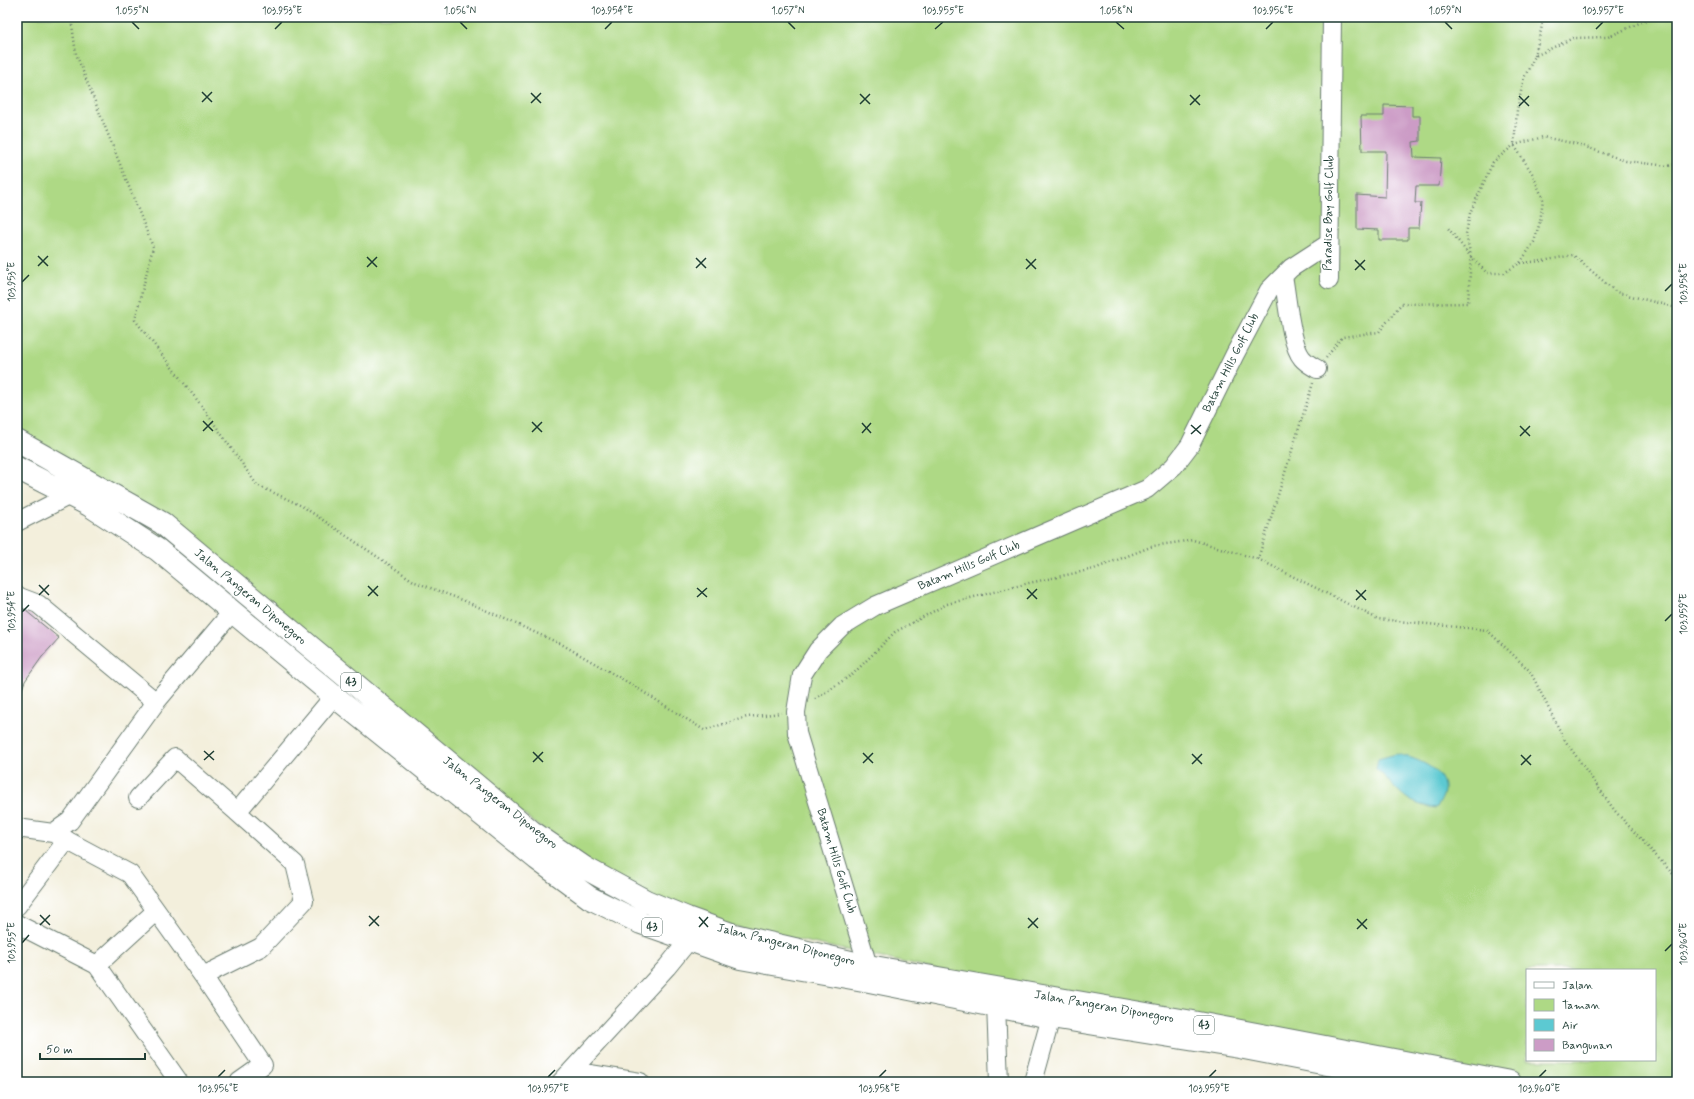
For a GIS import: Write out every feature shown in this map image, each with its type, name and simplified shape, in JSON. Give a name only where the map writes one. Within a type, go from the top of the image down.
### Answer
[{"type":"highway","name":"Jalan Pangeran Diponegoro","points":[[17,441],[162,523],[531,831],[585,868],[646,900],[687,918],[734,935],[868,966],[1187,1021],[1510,1082]]},
{"type":"highway","name":"Jalan Pangeran Diponegoro","points":[[17,468],[89,505],[158,550],[334,696],[537,859],[590,898],[641,923],[740,958],[996,1005],[1052,1017],[1239,1047],[1421,1082]]},
{"type":"street","name":"Paradise Bay Golf Club","points":[[1329,280],[1328,244],[1332,17]]},
{"type":"street","name":"Batam Hills Golf Club","points":[[868,966],[797,733],[796,712],[802,675],[818,650],[842,626],[876,606],[1147,489],[1174,466],[1190,445],[1235,354],[1269,290],[1291,268],[1328,244]]},
{"type":"street","points":[[1284,276],[1294,337],[1298,352],[1304,360],[1317,369]]},
{"type":"street","points":[[17,522],[70,495]]},
{"type":"street","points":[[17,596],[38,604],[156,702]]},
{"type":"street","points":[[17,906],[70,821],[156,702],[232,612]]},
{"type":"street","points":[[237,812],[334,696]]},
{"type":"street","points":[[138,798],[175,758],[295,864],[304,901],[261,947],[203,976]]},
{"type":"street","points":[[17,828],[60,836],[130,874],[203,976],[262,1065],[239,1082]]},
{"type":"street","points":[[97,965],[156,911]]},
{"type":"street","points":[[17,924],[97,965],[179,1082]]},
{"type":"street","points":[[566,1076],[667,967],[689,940]]},
{"type":"street","points":[[996,1005],[999,1082]]},
{"type":"street","points":[[1033,1082],[1052,1017]]},
{"type":"street","points":[[566,1076],[640,1082]]},
{"type":"path","points":[[71,17],[76,54],[153,247],[135,320],[201,404],[257,485],[302,506],[415,582],[465,601],[563,645],[629,683],[704,730],[747,718],[796,712],[853,674],[895,632],[947,604],[1029,583],[1094,569],[1153,546],[1193,540],[1258,559],[1378,619],[1488,630],[1530,671],[1564,739],[1614,811],[1672,873],[1677,875]]},
{"type":"path","points":[[1448,228],[1471,257],[1488,273],[1504,274],[1520,263],[1534,242],[1540,222],[1543,200],[1532,173],[1514,145],[1517,110],[1524,78],[1535,56],[1544,17]]},
{"type":"path","points":[[1535,56],[1573,38],[1608,37],[1653,17]]},
{"type":"path","points":[[1258,559],[1317,369],[1342,337],[1379,332],[1401,304],[1468,303],[1471,257],[1466,234],[1470,213],[1493,162],[1514,145],[1543,137],[1577,144],[1626,161],[1668,166],[1677,164]]},
{"type":"path","points":[[1520,263],[1542,261],[1573,255],[1616,292],[1677,308]]},
{"type":"green space","points":[[17,17],[1677,17],[1677,1082],[1487,1082],[1267,1041],[641,906],[175,542],[17,450]]},
{"type":"water","points":[[1396,754],[1417,760],[1436,771],[1444,787],[1443,797],[1436,808],[1425,806],[1408,799],[1376,769],[1378,759]]},
{"type":"building","points":[[1384,105],[1412,106],[1412,116],[1420,116],[1420,141],[1413,142],[1414,157],[1441,158],[1439,186],[1416,186],[1415,203],[1421,203],[1419,228],[1408,228],[1408,240],[1379,240],[1379,230],[1357,229],[1357,195],[1385,197],[1386,151],[1362,151],[1361,116],[1384,116]]},
{"type":"building","points":[[20,606],[59,638],[42,657],[25,681],[17,702],[17,613]]}]
